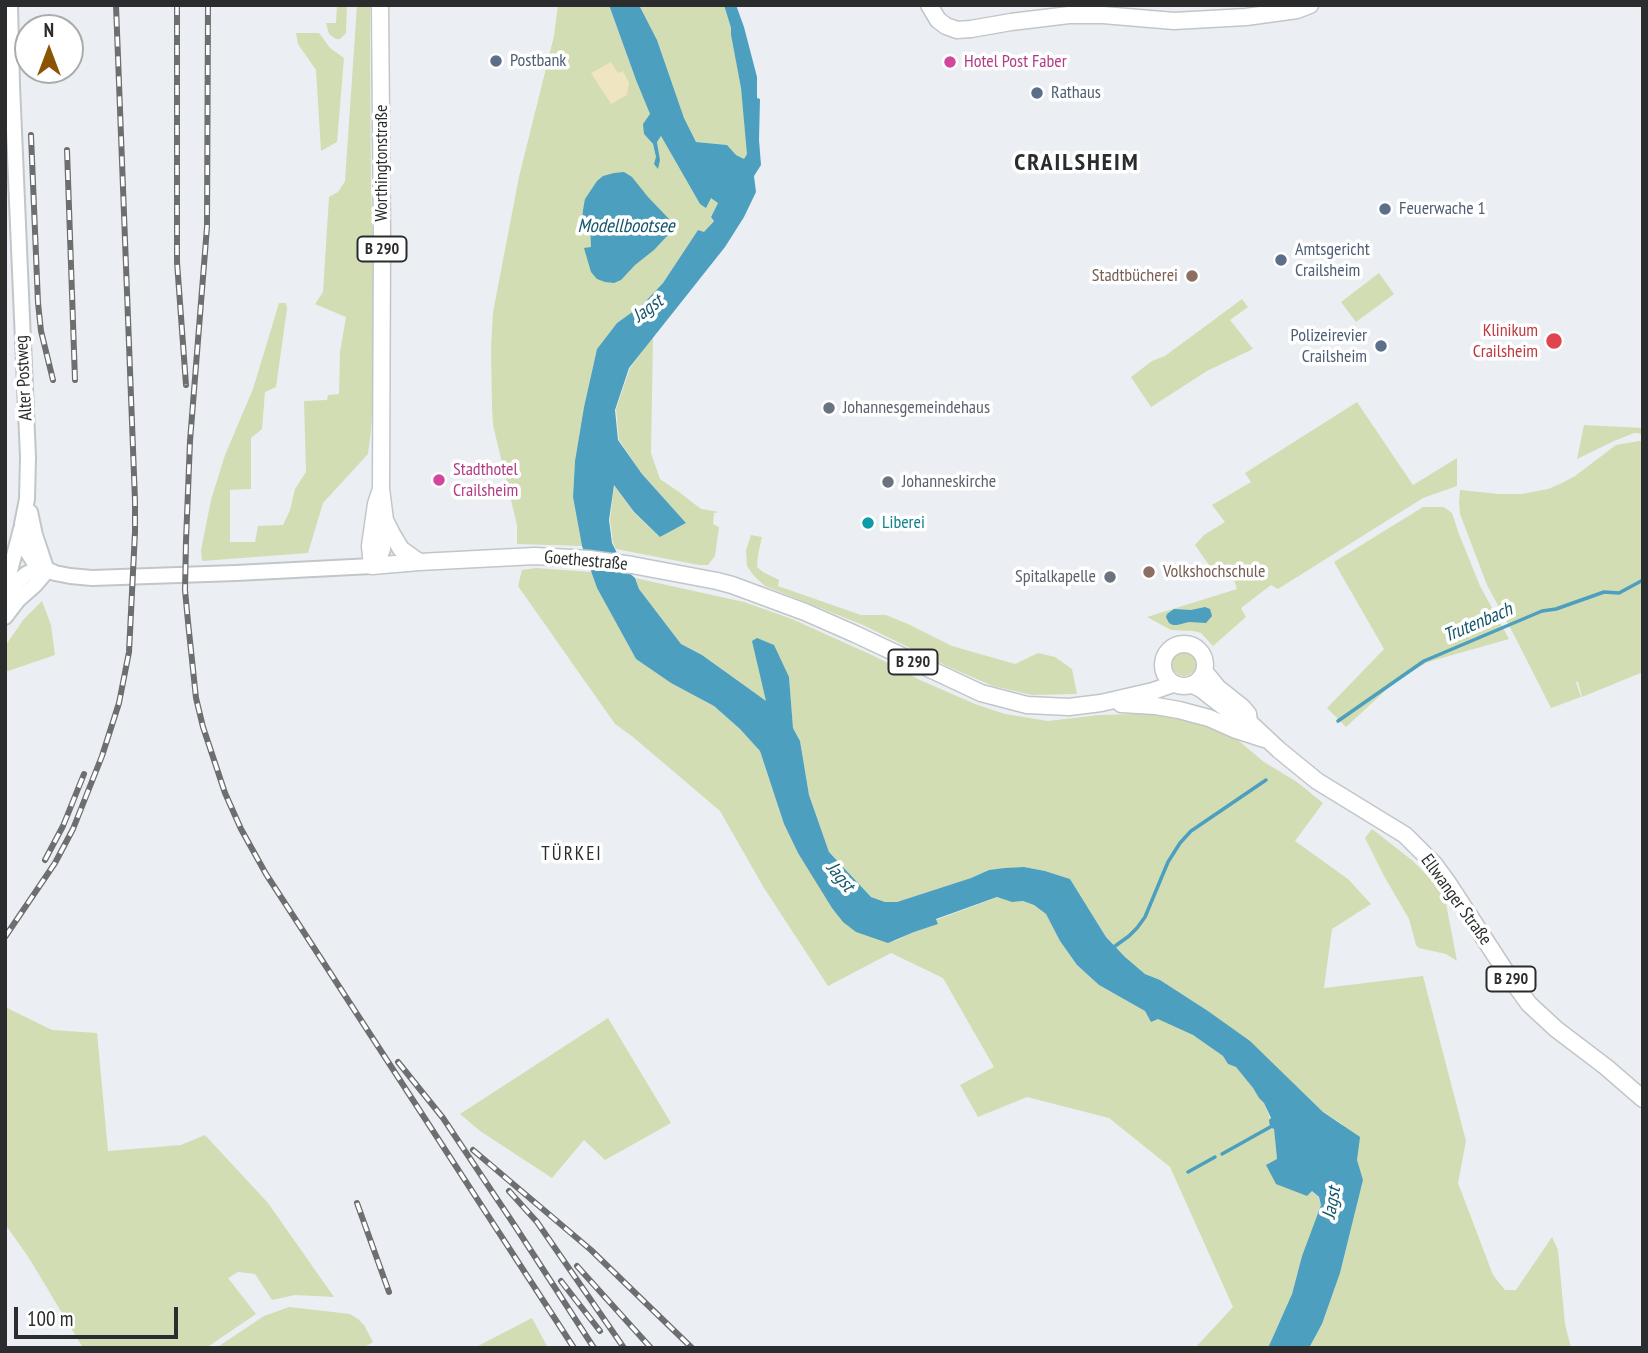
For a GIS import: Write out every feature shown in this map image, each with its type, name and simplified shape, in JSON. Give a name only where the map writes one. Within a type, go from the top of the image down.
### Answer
[{"type":"main road","name":"Alter Postweg","points":[[10,5],[28,457],[27,499],[22,524],[28,553],[35,564],[47,570]]},
{"type":"main road","name":"Worthingtonstraße","points":[[380,5],[381,489],[386,520],[392,534],[401,549],[419,562]]},
{"type":"main road","points":[[929,5],[938,20],[957,30],[1069,15],[1174,21],[1246,17],[1297,10],[1310,5]]},
{"type":"main road","name":"Worthingtonstraße","points":[[372,566],[371,537],[381,489]]},
{"type":"main road","name":"Alter Postweg","points":[[27,499],[47,570]]},
{"type":"main road","name":"Worthingtonstraße","points":[[372,566],[383,549],[386,520]]},
{"type":"main road","points":[[5,590],[22,524]]},
{"type":"main road","name":"Goethestraße","points":[[47,570],[92,578],[236,573],[534,556],[589,559],[732,585],[805,612],[981,694],[1027,705],[1069,706],[1101,703],[1173,684]]},
{"type":"main road","points":[[5,598],[26,574],[47,570]]},
{"type":"main road","points":[[5,617],[47,570]]},
{"type":"main road","name":"B 290","points":[[1163,670],[1166,653],[1176,645],[1184,643],[1191,644],[1201,652],[1205,659],[1205,672]]},
{"type":"main road","points":[[1163,670],[1173,684]]},
{"type":"main road","name":"Goethestraße","points":[[1101,703],[1147,681],[1163,670]]},
{"type":"main road","points":[[1193,685],[1205,672]]},
{"type":"main road","name":"Ellwanger Straße","points":[[1205,672],[1218,688],[1242,707],[1249,722]]},
{"type":"main road","name":"B 290","points":[[1173,684],[1183,687],[1193,685]]},
{"type":"main road","name":"Ellwanger Straße","points":[[1193,685],[1233,714],[1249,722],[1317,781],[1405,835],[1434,863],[1530,1004],[1556,1029],[1643,1099]]},
{"type":"main road","name":"B 290","points":[[1101,703],[1179,710],[1268,740]]},
{"type":"green space","points":[[337,5],[347,5],[346,33],[340,39],[329,34],[326,23],[336,23]]},
{"type":"green space","points":[[357,5],[370,5],[371,187],[376,342],[368,454],[323,503],[308,553],[202,561],[201,550],[211,500],[225,455],[253,389],[279,303],[286,303],[287,309],[276,387],[265,392],[262,429],[251,438],[251,489],[230,490],[230,542],[255,542],[258,526],[283,525],[295,489],[306,472],[304,401],[327,400],[328,395],[339,394],[340,352],[346,317],[315,304],[323,292],[329,197],[338,192],[345,181]]},
{"type":"green space","points":[[558,5],[609,5],[650,114],[644,134],[653,144],[656,157],[659,153],[657,142],[661,136],[700,204],[711,197],[718,203],[711,217],[714,220],[704,233],[698,230],[663,283],[642,305],[617,323],[597,349],[575,461],[573,497],[582,546],[517,544],[517,525],[493,425],[492,408],[493,312],[519,177],[554,36]]},
{"type":"green space","points":[[639,5],[724,5],[731,28],[741,87],[747,147],[744,160],[727,145],[696,142],[684,118],[657,40]]},
{"type":"green space","points":[[296,33],[319,33],[330,48],[344,58],[337,142],[321,151],[316,70],[298,44]]},
{"type":"green space","points":[[1379,273],[1394,294],[1356,322],[1341,302]]},
{"type":"green space","points":[[1242,299],[1248,307],[1230,320],[1253,349],[1207,371],[1151,407],[1131,377],[1152,361],[1165,356]]},
{"type":"green space","points":[[653,337],[651,453],[660,479],[701,509],[719,512],[714,513],[713,524],[719,527],[715,556],[708,565],[616,549],[613,543],[610,520],[614,485],[634,513],[660,537],[686,523],[642,474],[619,440],[616,409],[630,368]]},
{"type":"green space","points":[[1357,402],[1413,485],[1457,458],[1457,486],[1423,498],[1278,589],[1271,585],[1241,608],[1246,617],[1213,646],[1201,633],[1171,630],[1147,617],[1237,589],[1231,570],[1215,574],[1195,545],[1204,535],[1225,522],[1212,505],[1251,482],[1245,473]]},
{"type":"green space","points":[[1584,425],[1643,428],[1643,434],[1634,433],[1577,459]]},
{"type":"green space","points":[[1643,442],[1643,672],[1582,697],[1576,682],[1581,697],[1551,708],[1487,585],[1460,514],[1460,490],[1522,494],[1548,489],[1575,476],[1616,445]]},
{"type":"green space","points":[[1423,507],[1444,507],[1452,513],[1480,586],[1509,639],[1428,662],[1400,677],[1346,727],[1327,708],[1384,649],[1334,562]]},
{"type":"green space","points":[[751,535],[762,537],[757,567],[779,580],[778,586],[861,615],[886,615],[952,646],[1015,664],[1038,653],[1055,657],[1072,669],[1077,694],[1032,695],[993,686],[863,625],[765,586],[747,566],[746,550]]},
{"type":"green space","points":[[536,568],[591,572],[636,659],[671,683],[714,706],[760,751],[784,824],[798,853],[815,878],[895,941],[938,924],[936,920],[998,897],[1034,905],[1046,914],[1077,965],[1099,985],[1145,1011],[1151,1021],[1158,1018],[1193,1035],[1223,1056],[1228,1064],[1236,1067],[1264,1103],[1274,1129],[1277,1159],[1293,1190],[1307,1196],[1312,1191],[1319,1198],[1321,1205],[1302,1256],[1292,1294],[1268,1348],[1195,1348],[1233,1307],[1170,1167],[1109,1118],[1027,1097],[978,1117],[960,1085],[994,1067],[943,978],[891,953],[828,986],[764,888],[720,811],[615,724],[518,586],[522,570]]},
{"type":"green space","points":[[635,578],[744,602],[792,619],[920,680],[1005,714],[1048,721],[1134,714],[1170,714],[1196,719],[1239,741],[1323,803],[1295,841],[1348,879],[1371,904],[1332,929],[1324,988],[1423,976],[1466,1141],[1458,1183],[1493,1275],[1505,1290],[1516,1290],[1552,1237],[1558,1250],[1565,1324],[1571,1348],[1309,1348],[1322,1324],[1340,1273],[1363,1180],[1342,1124],[1323,1112],[1249,1041],[1160,980],[1145,974],[1125,957],[1106,937],[1070,879],[1024,867],[989,870],[897,902],[885,902],[871,897],[829,852],[809,795],[800,741],[793,728],[789,677],[767,702],[702,655],[681,644],[639,589]]},
{"type":"green space","points":[[42,601],[51,625],[55,655],[5,672],[5,646],[24,619]]},
{"type":"green space","points":[[1184,652],[1192,656],[1196,664],[1192,672],[1184,676],[1176,672],[1172,664],[1176,656]]},
{"type":"green space","points":[[1372,829],[1413,861],[1444,893],[1457,961],[1446,954],[1416,945],[1409,919],[1365,838]]},
{"type":"green space","points":[[5,1007],[52,1030],[97,1033],[108,1151],[181,1145],[205,1135],[268,1203],[334,1297],[295,1295],[272,1300],[255,1274],[238,1272],[228,1278],[256,1314],[206,1348],[83,1348],[29,1258],[5,1224]]},
{"type":"green space","points":[[608,1018],[671,1123],[605,1160],[584,1140],[552,1178],[480,1131],[460,1114]]},
{"type":"green space","points":[[289,1307],[350,1314],[364,1325],[373,1342],[363,1348],[216,1348],[264,1316]]},
{"type":"green space","points":[[532,1318],[548,1348],[474,1348]]},
{"type":"sand","points":[[611,62],[618,73],[623,71],[629,83],[627,95],[611,104],[591,73]]},
{"type":"water","name":"Jagst","points":[[609,5],[639,5],[657,40],[684,118],[696,142],[727,145],[744,159],[747,154],[741,88],[731,28],[724,5],[736,5],[757,77],[757,98],[760,99],[761,165],[754,176],[756,192],[725,247],[629,368],[615,410],[618,440],[642,474],[686,523],[660,537],[634,512],[614,485],[609,520],[612,543],[625,569],[635,578],[639,589],[681,644],[702,655],[766,701],[752,641],[757,638],[774,645],[789,677],[793,728],[800,741],[809,795],[829,852],[871,897],[885,902],[897,902],[989,870],[1005,868],[1024,867],[1070,879],[1106,937],[1125,957],[1145,974],[1160,980],[1250,1041],[1323,1112],[1360,1137],[1357,1160],[1363,1180],[1340,1273],[1322,1324],[1309,1348],[1268,1348],[1292,1294],[1302,1256],[1321,1205],[1319,1197],[1312,1191],[1307,1196],[1276,1184],[1266,1165],[1277,1159],[1274,1129],[1270,1127],[1271,1118],[1264,1103],[1236,1067],[1228,1064],[1223,1056],[1193,1035],[1158,1019],[1151,1022],[1145,1011],[1099,985],[1077,965],[1046,914],[1023,901],[1012,902],[997,897],[936,919],[938,924],[888,943],[856,932],[843,922],[832,908],[798,853],[784,824],[760,751],[714,706],[671,683],[636,659],[597,588],[582,546],[573,497],[575,461],[597,349],[617,323],[642,305],[663,283],[698,230],[704,232],[714,221],[711,217],[718,203],[711,198],[706,208],[700,204],[661,136],[657,142],[660,160],[658,169],[654,164],[656,157],[653,144],[644,134],[643,124],[650,114]]},
{"type":"water","name":"Modellbootsee","points":[[624,172],[632,177],[669,219],[671,226],[667,236],[621,280],[614,283],[605,282],[597,279],[591,272],[584,248],[591,247],[590,220],[582,220],[583,210],[585,199],[597,181],[603,176]]},
{"type":"water","points":[[1174,609],[1210,609],[1212,616],[1206,623],[1173,625],[1166,617]]},
{"type":"waterway","name":"Trutenbach","points":[[1338,721],[1424,661],[1542,611],[1556,609],[1604,592],[1619,593],[1643,580]]},
{"type":"waterway","name":"Trutenbach","points":[[1111,949],[1129,936],[1145,917],[1168,862],[1191,831],[1266,780]]},
{"type":"waterway","points":[[1222,1154],[1272,1126]]},
{"type":"waterway","points":[[1188,1172],[1215,1157]]},
{"type":"railway","points":[[5,937],[55,863],[73,829],[102,756],[119,703],[129,652],[135,501],[116,5]]},
{"type":"railway","points":[[177,5],[177,262],[186,385]]},
{"type":"railway","points":[[208,5],[207,227],[190,441],[185,590],[196,698],[203,727],[225,793],[266,874],[574,1348]]},
{"type":"railway","points":[[31,135],[38,303],[41,331],[53,380]]},
{"type":"railway","points":[[67,150],[75,380]]},
{"type":"railway","points":[[45,860],[63,826],[84,774]]},
{"type":"railway","points":[[398,1062],[443,1118],[594,1348]]},
{"type":"railway","points":[[473,1150],[591,1250],[692,1348]]},
{"type":"railway","points":[[509,1191],[537,1222],[624,1348]]},
{"type":"railway","points":[[357,1203],[389,1292]]},
{"type":"railway","points":[[577,1266],[651,1348]]},
{"type":"railway","points":[[561,1281],[600,1331]]},
{"type":"place","name":"Postbank","points":[[496,61]]},
{"type":"place","name":"Hotel Post Faber","points":[[950,62]]},
{"type":"place","name":"Rathaus","points":[[1037,93]]},
{"type":"place","name":"Feuerwache 1","points":[[1385,209]]},
{"type":"place","name":"Amtsgericht Crailsheim","points":[[1281,260]]},
{"type":"place","name":"Stadtbücherei","points":[[1192,276]]},
{"type":"place","name":"Klinikum Crailsheim","points":[[1554,341]]},
{"type":"place","name":"Polizeirevier Crailsheim","points":[[1381,346]]},
{"type":"place","name":"Johannesgemeindehaus","points":[[829,408]]},
{"type":"place","name":"Stadthotel Crailsheim","points":[[439,480]]},
{"type":"place","name":"Johanneskirche","points":[[888,482]]},
{"type":"place","name":"Liberei","points":[[868,523]]},
{"type":"place","name":"Volkshochschule","points":[[1149,572]]},
{"type":"place","name":"Spitalkapelle","points":[[1110,577]]},
{"type":"district","name":"CRAILSHEIM","points":[[1077,163]]},
{"type":"district","name":"TÜRKEI","points":[[572,855]]}]
